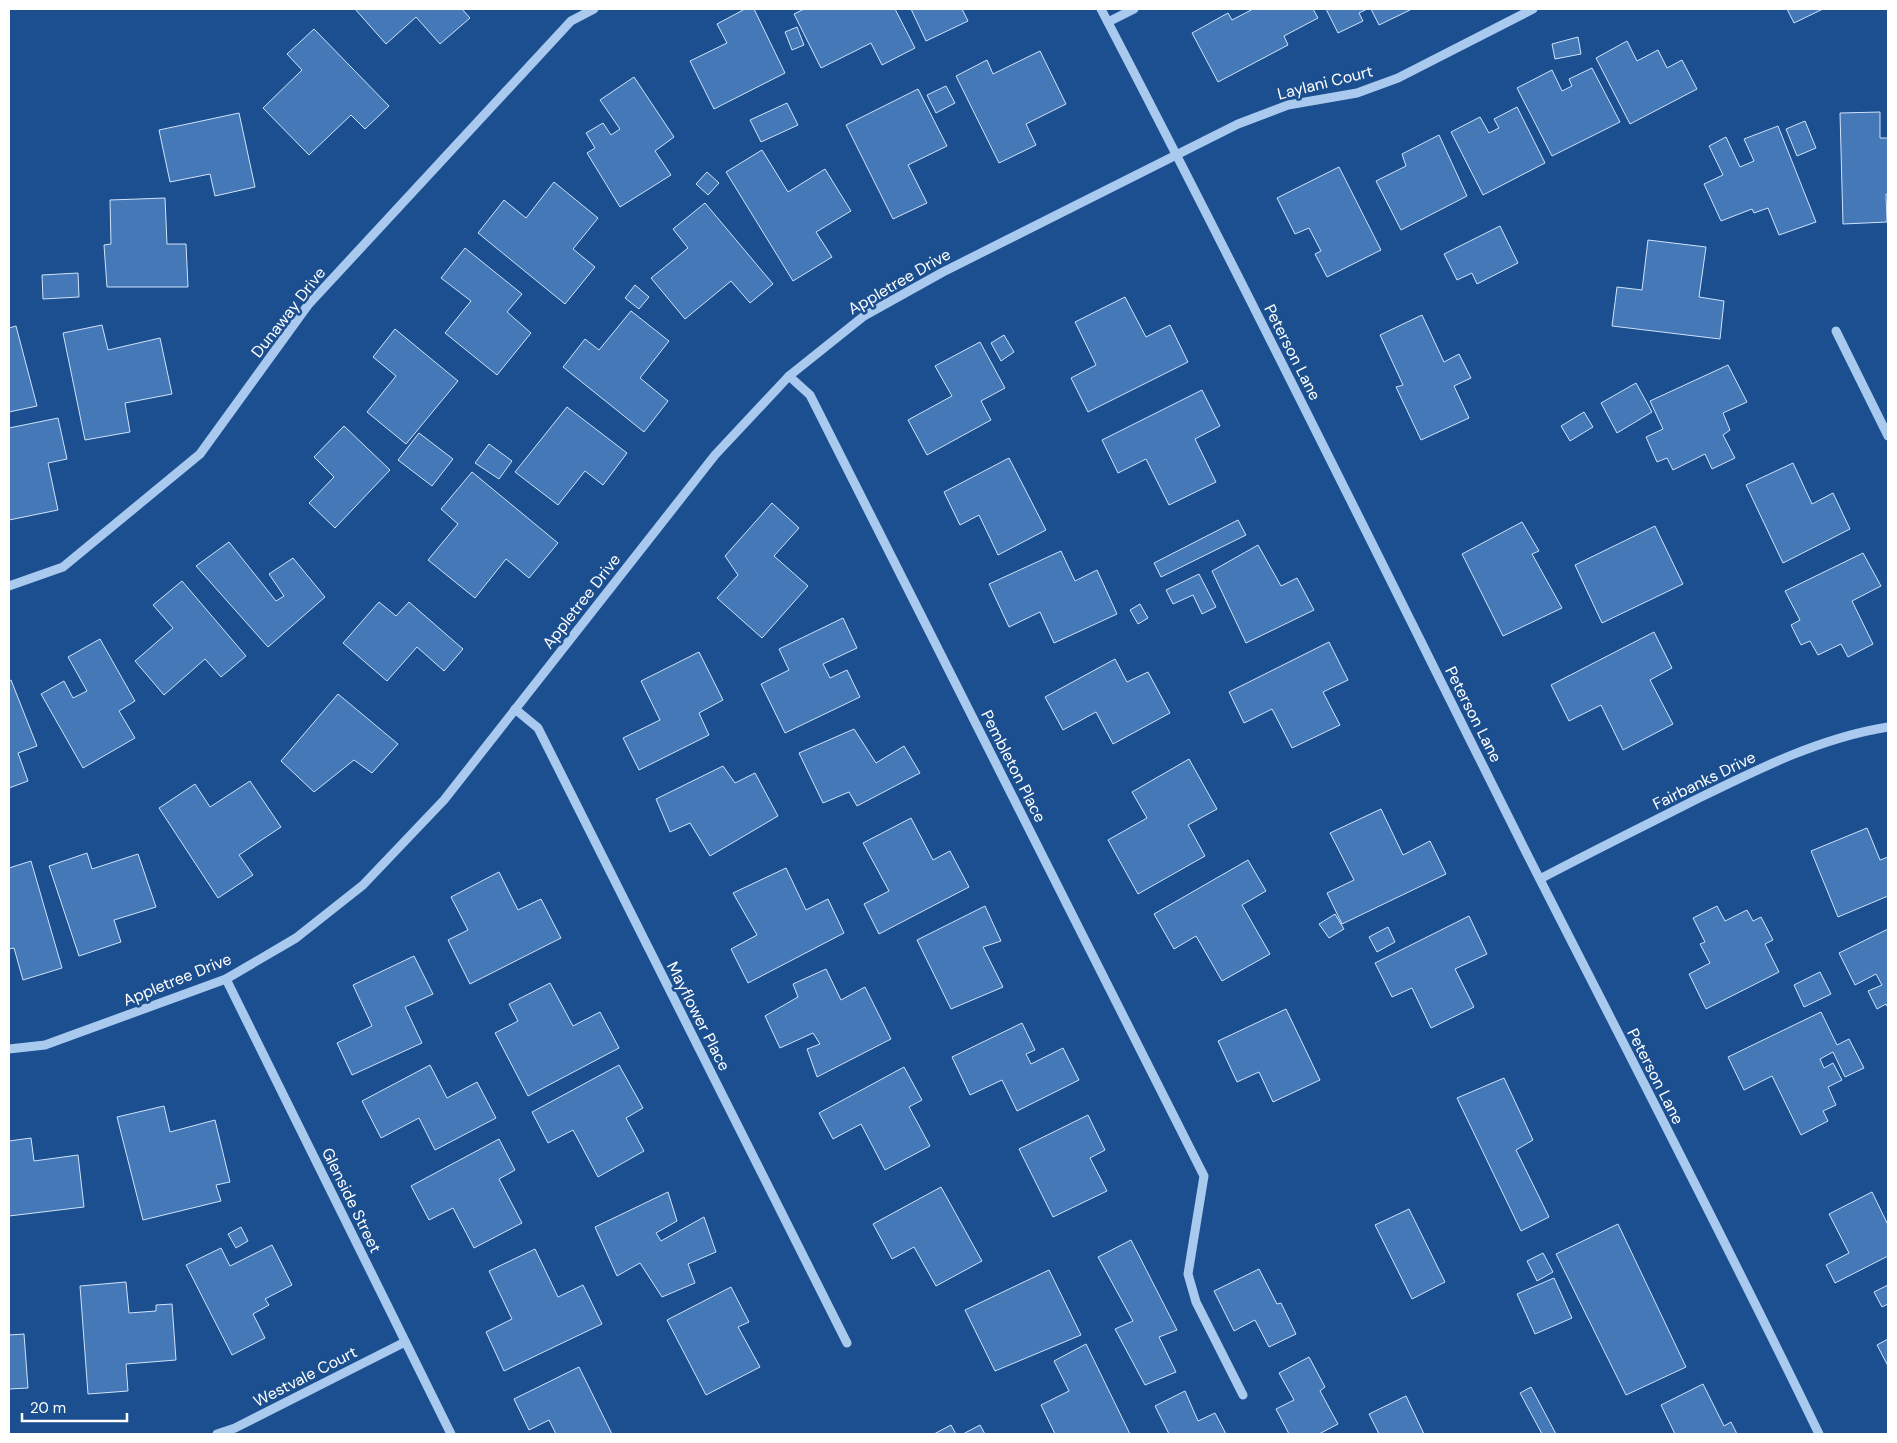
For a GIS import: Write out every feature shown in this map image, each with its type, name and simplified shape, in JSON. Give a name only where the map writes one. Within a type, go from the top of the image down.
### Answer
[{"type":"street","name":"Dunaway Drive","points":[[9,586],[63,567],[200,454],[308,305],[571,21],[594,9]]},
{"type":"street","name":"Peterson Lane","points":[[1101,9],[1177,155],[1540,879],[1761,1314],[1819,1434]]},
{"type":"street","points":[[1108,22],[1134,9]]},
{"type":"street","name":"Laylani Court","points":[[1177,155],[1238,124],[1288,105],[1357,93],[1398,78],[1533,9]]},
{"type":"street","name":"Appletree Drive","points":[[9,1049],[46,1046],[226,979],[296,938],[363,885],[444,800],[715,455],[790,376],[864,316],[943,272],[1177,155]]},
{"type":"street","points":[[1836,331],[1888,436]]},
{"type":"street","name":"Pembleton Place","points":[[790,376],[810,395],[1204,1176],[1188,1274],[1196,1302],[1243,1395]]},
{"type":"street","name":"Mayflower Place","points":[[515,709],[538,728],[847,1343]]},
{"type":"street","name":"Fairbanks Drive","points":[[1540,879],[1721,787],[1810,747],[1872,729],[1888,727]]},
{"type":"street","name":"Glenside Street","points":[[226,979],[451,1434]]},
{"type":"street","name":"Westvale Court","points":[[217,1434],[235,1428],[405,1342]]},
{"type":"building","points":[[355,9],[462,9],[470,18],[440,44],[416,17],[386,44]]},
{"type":"building","points":[[745,9],[754,9],[785,73],[714,109],[690,61],[727,43],[717,24]]},
{"type":"building","points":[[804,9],[895,9],[915,48],[882,65],[871,43],[821,68],[794,14]]},
{"type":"building","points":[[911,9],[962,9],[968,21],[926,41]]},
{"type":"building","points":[[1253,9],[1313,9],[1318,18],[1284,36],[1288,45],[1218,82],[1192,33],[1228,13],[1232,20]]},
{"type":"building","points":[[1326,9],[1367,9],[1359,13],[1363,21],[1338,33]]},
{"type":"building","points":[[1371,9],[1410,9],[1410,10],[1379,25]]},
{"type":"building","points":[[1787,9],[1823,9],[1794,23]]},
{"type":"building","points":[[797,27],[804,45],[792,50],[785,32]]},
{"type":"building","points":[[314,29],[389,106],[365,129],[351,115],[309,155],[263,108],[302,70],[287,54]]},
{"type":"building","points":[[1578,37],[1581,54],[1555,59],[1552,44]]},
{"type":"building","points":[[1627,41],[1637,61],[1658,50],[1667,68],[1682,60],[1697,89],[1630,124],[1596,58]]},
{"type":"building","points":[[1040,51],[1066,104],[1026,124],[1036,145],[999,163],[956,76],[987,60],[993,74]]},
{"type":"building","points":[[1592,68],[1620,122],[1552,156],[1517,88],[1552,70],[1562,91],[1572,86],[1569,79]]},
{"type":"building","points":[[634,77],[674,137],[655,151],[671,175],[620,207],[587,153],[595,148],[586,133],[603,123],[611,135],[620,129],[600,100]]},
{"type":"building","points":[[946,86],[955,103],[936,113],[927,95]]},
{"type":"building","points":[[918,89],[947,146],[908,165],[927,203],[893,219],[846,125]]},
{"type":"building","points":[[787,103],[798,125],[761,142],[750,120]]},
{"type":"building","points":[[1517,107],[1545,163],[1483,195],[1451,132],[1480,117],[1489,133],[1499,128],[1494,119]]},
{"type":"building","points":[[1880,112],[1880,138],[1888,138],[1887,222],[1843,224],[1840,113]]},
{"type":"building","points":[[239,113],[255,187],[215,196],[210,174],[170,182],[159,130]]},
{"type":"building","points":[[1805,121],[1816,148],[1797,156],[1786,129]]},
{"type":"building","points":[[1778,126],[1816,222],[1779,235],[1768,208],[1754,213],[1752,209],[1721,221],[1704,184],[1723,175],[1709,146],[1726,137],[1740,167],[1754,161],[1744,139]]},
{"type":"building","points":[[1439,135],[1467,196],[1401,230],[1376,181],[1406,166],[1402,154]]},
{"type":"building","points":[[762,150],[788,192],[825,169],[851,211],[816,232],[832,257],[793,281],[726,172]]},
{"type":"building","points":[[1339,167],[1381,250],[1327,277],[1315,254],[1321,251],[1309,228],[1295,234],[1277,198]]},
{"type":"building","points":[[707,172],[719,183],[708,195],[696,184]]},
{"type":"building","points":[[554,182],[598,218],[573,249],[595,267],[565,304],[478,233],[504,200],[526,218]]},
{"type":"building","points":[[165,198],[167,244],[186,244],[188,287],[107,287],[104,245],[111,244],[110,200]]},
{"type":"building","points":[[705,203],[773,284],[750,303],[731,281],[685,319],[651,278],[688,248],[673,229]]},
{"type":"building","points":[[1500,226],[1518,263],[1477,284],[1472,273],[1457,280],[1444,254]]},
{"type":"building","points":[[1648,240],[1706,247],[1699,297],[1724,301],[1720,339],[1612,326],[1617,287],[1642,290]]},
{"type":"building","points":[[465,248],[522,294],[507,312],[531,333],[497,375],[445,333],[471,301],[441,278]]},
{"type":"building","points":[[78,273],[79,297],[43,299],[42,275]]},
{"type":"building","points":[[635,285],[649,297],[639,309],[625,298]]},
{"type":"building","points":[[1125,297],[1146,337],[1170,325],[1188,362],[1088,412],[1071,378],[1096,365],[1075,322]]},
{"type":"building","points":[[631,311],[669,341],[640,378],[668,401],[644,432],[563,367],[585,339],[599,350]]},
{"type":"building","points":[[1422,315],[1444,362],[1459,354],[1471,378],[1454,386],[1469,418],[1421,440],[1396,387],[1403,385],[1380,335]]},
{"type":"building","points":[[102,325],[108,350],[160,338],[172,394],[125,403],[130,432],[85,440],[63,333]]},
{"type":"building","points":[[16,326],[37,406],[9,412],[9,328]]},
{"type":"building","points":[[395,329],[458,381],[406,444],[367,412],[396,376],[373,357]]},
{"type":"building","points":[[1004,335],[1014,352],[1001,361],[991,343]]},
{"type":"building","points":[[980,342],[1005,388],[981,401],[991,420],[927,455],[908,420],[952,396],[935,366]]},
{"type":"building","points":[[1728,365],[1747,402],[1723,413],[1730,430],[1723,435],[1735,458],[1712,469],[1705,454],[1673,470],[1667,458],[1657,462],[1646,437],[1663,429],[1650,401]]},
{"type":"building","points":[[1636,383],[1652,412],[1617,433],[1601,403]]},
{"type":"building","points":[[1202,390],[1220,426],[1195,439],[1216,482],[1169,505],[1146,459],[1118,473],[1102,440]]},
{"type":"building","points":[[567,407],[627,453],[603,485],[585,471],[558,505],[515,472]]},
{"type":"building","points":[[1584,412],[1593,427],[1570,441],[1561,426]]},
{"type":"building","points":[[58,418],[67,459],[48,463],[58,510],[9,520],[9,428]]},
{"type":"building","points":[[344,426],[390,470],[335,528],[309,503],[334,477],[314,457]]},
{"type":"building","points":[[419,433],[453,459],[432,486],[398,460]]},
{"type":"building","points":[[489,444],[512,461],[499,479],[475,463]]},
{"type":"building","points":[[1009,458],[1046,530],[998,555],[979,515],[960,525],[944,492]]},
{"type":"building","points":[[1793,463],[1812,504],[1833,493],[1850,529],[1783,563],[1746,485]]},
{"type":"building","points":[[472,472],[558,543],[529,578],[506,559],[475,598],[428,560],[458,524],[441,509]]},
{"type":"building","points":[[772,503],[799,528],[774,556],[808,586],[762,638],[717,598],[738,575],[725,556]]},
{"type":"building","points":[[1238,520],[1246,535],[1161,577],[1154,563]]},
{"type":"building","points":[[1522,522],[1539,551],[1532,554],[1562,608],[1503,636],[1462,554]]},
{"type":"building","points":[[1655,526],[1683,584],[1602,623],[1575,565]]},
{"type":"building","points":[[229,542],[276,601],[284,596],[269,574],[293,558],[325,597],[268,647],[196,566]]},
{"type":"building","points":[[1258,545],[1281,586],[1297,578],[1314,610],[1246,643],[1212,571]]},
{"type":"building","points":[[1061,551],[1075,581],[1097,570],[1117,614],[1054,643],[1040,612],[1009,627],[989,584]]},
{"type":"building","points":[[1863,553],[1881,586],[1852,601],[1873,644],[1848,657],[1841,644],[1818,655],[1810,641],[1801,645],[1791,625],[1800,620],[1785,591]]},
{"type":"building","points":[[1199,574],[1216,607],[1202,614],[1193,595],[1173,604],[1166,590]]},
{"type":"building","points":[[182,581],[246,656],[221,677],[205,659],[164,695],[135,661],[173,628],[153,605]]},
{"type":"building","points":[[379,602],[396,616],[409,602],[463,649],[444,671],[417,647],[387,681],[343,643]]},
{"type":"building","points":[[1140,604],[1148,618],[1138,624],[1130,610]]},
{"type":"building","points":[[843,618],[857,648],[823,664],[830,678],[847,670],[860,697],[785,733],[761,684],[789,670],[779,649]]},
{"type":"building","points":[[1654,632],[1672,668],[1650,680],[1673,724],[1623,750],[1601,705],[1569,721],[1551,685]]},
{"type":"building","points":[[100,639],[135,701],[119,711],[135,738],[83,768],[41,694],[64,681],[73,698],[87,691],[68,657]]},
{"type":"building","points":[[1329,642],[1348,680],[1323,692],[1340,725],[1292,748],[1272,709],[1244,723],[1229,692]]},
{"type":"building","points":[[699,652],[723,700],[699,713],[709,735],[639,770],[623,738],[660,720],[641,681]]},
{"type":"building","points":[[1115,659],[1127,682],[1148,672],[1170,713],[1113,744],[1096,712],[1063,730],[1045,697]]},
{"type":"building","points":[[11,680],[37,746],[18,753],[28,781],[9,788],[9,681]]},
{"type":"building","points":[[338,694],[398,744],[372,773],[354,760],[314,792],[281,761]]},
{"type":"building","points":[[854,729],[876,763],[904,746],[920,773],[857,806],[849,792],[823,803],[799,753]]},
{"type":"building","points":[[1189,759],[1217,809],[1188,825],[1205,856],[1138,894],[1108,840],[1147,818],[1132,792]]},
{"type":"building","points":[[723,766],[735,783],[755,773],[778,816],[710,856],[690,823],[670,832],[656,799]]},
{"type":"building","points":[[250,781],[281,827],[239,855],[253,875],[218,898],[159,808],[195,784],[210,807]]},
{"type":"building","points":[[1381,809],[1403,855],[1430,841],[1446,874],[1342,924],[1327,893],[1354,880],[1330,833]]},
{"type":"building","points":[[911,818],[933,860],[950,851],[969,887],[879,934],[864,904],[889,891],[863,843]]},
{"type":"building","points":[[1867,828],[1880,860],[1888,857],[1888,896],[1838,917],[1811,851]]},
{"type":"building","points":[[87,853],[92,869],[138,854],[156,907],[114,920],[121,942],[79,956],[49,866]]},
{"type":"building","points":[[1248,860],[1266,891],[1242,905],[1270,954],[1222,981],[1196,936],[1174,949],[1154,914]]},
{"type":"building","points":[[31,861],[62,968],[23,980],[14,948],[9,949],[9,868]]},
{"type":"building","points":[[786,868],[806,910],[828,899],[844,933],[748,983],[731,949],[757,935],[733,893]]},
{"type":"building","points":[[499,872],[518,910],[541,899],[561,938],[470,984],[448,940],[468,930],[451,897]]},
{"type":"building","points":[[985,906],[1001,941],[983,947],[1003,987],[951,1009],[917,940]]},
{"type":"building","points":[[1717,906],[1725,921],[1747,910],[1753,921],[1761,917],[1773,940],[1765,944],[1779,972],[1706,1009],[1689,974],[1710,963],[1700,944],[1705,942],[1693,918]]},
{"type":"building","points":[[1335,914],[1344,929],[1329,938],[1319,924]]},
{"type":"building","points":[[1469,916],[1487,954],[1455,969],[1474,1007],[1431,1028],[1412,988],[1392,997],[1375,963]]},
{"type":"building","points":[[1388,927],[1395,942],[1377,952],[1369,937]]},
{"type":"building","points":[[1888,929],[1888,1008],[1886,1004],[1877,1009],[1868,991],[1882,985],[1876,974],[1855,985],[1839,953]]},
{"type":"building","points":[[414,956],[433,994],[405,1007],[422,1043],[352,1075],[337,1043],[372,1026],[353,985]]},
{"type":"building","points":[[826,969],[841,1000],[865,987],[891,1039],[817,1077],[807,1049],[820,1044],[813,1033],[780,1048],[765,1016],[798,997],[793,984]]},
{"type":"building","points":[[1820,972],[1831,994],[1804,1007],[1794,985]]},
{"type":"building","points":[[550,983],[573,1026],[600,1012],[619,1048],[528,1096],[495,1033],[518,1021],[509,1004]]},
{"type":"building","points":[[1286,1009],[1320,1080],[1273,1102],[1259,1072],[1237,1082],[1218,1041]]},
{"type":"building","points":[[1821,1012],[1837,1045],[1849,1039],[1864,1068],[1845,1077],[1833,1052],[1820,1059],[1824,1068],[1833,1063],[1842,1080],[1828,1087],[1836,1105],[1823,1111],[1828,1121],[1801,1135],[1772,1076],[1744,1090],[1728,1057]]},
{"type":"building","points":[[1022,1023],[1035,1050],[1026,1054],[1031,1064],[1063,1048],[1079,1080],[1017,1111],[1002,1080],[970,1095],[952,1057]]},
{"type":"building","points":[[430,1065],[447,1098],[477,1082],[496,1118],[435,1150],[419,1118],[381,1138],[362,1101]]},
{"type":"building","points":[[619,1065],[643,1108],[626,1118],[644,1151],[598,1177],[573,1130],[548,1143],[532,1112]]},
{"type":"building","points":[[904,1067],[922,1100],[909,1107],[930,1146],[885,1170],[861,1124],[833,1139],[819,1113]]},
{"type":"building","points":[[1504,1078],[1533,1140],[1516,1150],[1549,1217],[1521,1231],[1457,1098]]},
{"type":"building","points":[[164,1106],[170,1132],[215,1120],[230,1182],[216,1185],[221,1201],[143,1220],[117,1117]]},
{"type":"building","points":[[1088,1115],[1105,1150],[1090,1158],[1107,1191],[1053,1217],[1019,1149]]},
{"type":"building","points":[[31,1138],[34,1161],[78,1155],[84,1207],[9,1216],[9,1141]]},
{"type":"building","points":[[499,1139],[515,1170],[499,1179],[522,1223],[474,1248],[453,1208],[429,1220],[411,1186]]},
{"type":"building","points":[[941,1187],[982,1261],[936,1286],[914,1247],[892,1259],[873,1224]]},
{"type":"building","points":[[668,1192],[677,1221],[656,1233],[661,1241],[704,1217],[716,1252],[688,1264],[695,1283],[662,1297],[640,1263],[617,1276],[595,1227]]},
{"type":"building","points":[[1872,1192],[1888,1225],[1888,1256],[1835,1283],[1826,1265],[1849,1253],[1829,1214]]},
{"type":"building","points":[[1409,1209],[1445,1282],[1412,1299],[1375,1225]]},
{"type":"building","points":[[1618,1224],[1686,1367],[1626,1395],[1556,1254]]},
{"type":"building","points":[[241,1227],[248,1241],[236,1248],[228,1234]]},
{"type":"building","points":[[1131,1240],[1177,1330],[1159,1337],[1176,1372],[1145,1385],[1115,1329],[1133,1321],[1098,1257]]},
{"type":"building","points":[[272,1245],[292,1285],[265,1299],[269,1305],[253,1314],[265,1338],[232,1355],[186,1265],[221,1248],[230,1266]]},
{"type":"building","points":[[535,1249],[558,1297],[583,1285],[602,1324],[504,1371],[486,1332],[512,1319],[489,1271]]},
{"type":"building","points":[[1543,1253],[1553,1272],[1537,1281],[1527,1261]]},
{"type":"building","points":[[1259,1269],[1277,1304],[1281,1303],[1296,1334],[1269,1347],[1255,1320],[1234,1331],[1214,1291]]},
{"type":"building","points":[[1049,1270],[1081,1335],[995,1371],[965,1310]]},
{"type":"building","points":[[1554,1278],[1572,1318],[1535,1334],[1517,1294]]},
{"type":"building","points":[[126,1282],[129,1313],[156,1311],[156,1305],[172,1304],[176,1360],[126,1364],[128,1391],[88,1394],[80,1286]]},
{"type":"building","points":[[1888,1285],[1888,1304],[1882,1307],[1874,1292]]},
{"type":"building","points":[[731,1287],[749,1322],[738,1327],[760,1367],[706,1395],[667,1320]]},
{"type":"building","points":[[24,1334],[28,1388],[9,1389],[9,1335]]},
{"type":"building","points":[[1888,1339],[1888,1366],[1877,1345]]},
{"type":"building","points":[[1086,1344],[1130,1434],[1055,1434],[1041,1405],[1069,1391],[1054,1361]]},
{"type":"building","points":[[1309,1357],[1325,1387],[1320,1391],[1338,1424],[1319,1434],[1289,1434],[1276,1409],[1294,1400],[1279,1373]]},
{"type":"building","points":[[579,1367],[612,1434],[556,1434],[549,1420],[529,1430],[514,1399]]},
{"type":"building","points":[[1703,1384],[1724,1426],[1731,1422],[1737,1434],[1675,1434],[1661,1405]]},
{"type":"building","points":[[1531,1387],[1556,1434],[1542,1434],[1520,1393]]},
{"type":"building","points":[[1185,1391],[1198,1421],[1215,1413],[1226,1434],[1169,1434],[1155,1406]]},
{"type":"building","points":[[1406,1396],[1424,1434],[1379,1434],[1369,1414]]},
{"type":"building","points":[[951,1425],[956,1434],[934,1434]]},
{"type":"building","points":[[980,1425],[985,1434],[963,1434]]}]
